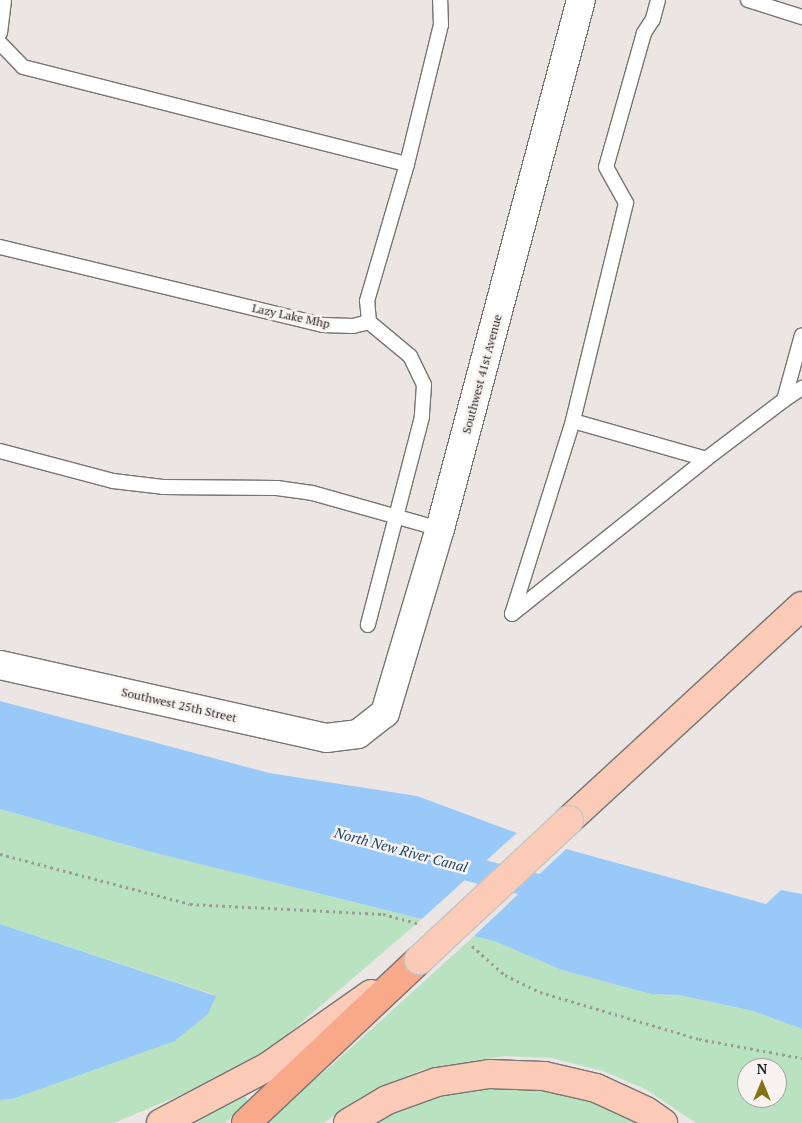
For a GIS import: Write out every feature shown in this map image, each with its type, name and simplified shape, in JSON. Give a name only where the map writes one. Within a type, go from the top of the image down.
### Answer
[{"type":"highway","points":[[246,1123],[419,960]]},
{"type":"main road","points":[[161,1123],[269,1066],[419,960],[802,606]]},
{"type":"main road","points":[[348,1123],[386,1100],[438,1082],[489,1074],[544,1076],[596,1088],[646,1111],[663,1123]]},
{"type":"street","name":"Southwest 41st Avenue","points":[[358,734],[385,713],[440,529],[582,0]]},
{"type":"street","name":"Southwest 25th Street","points":[[0,665],[326,738],[358,734]]},
{"type":"lane","points":[[0,33],[4,0]]},
{"type":"lane","points":[[368,624],[394,516],[422,417],[424,385],[410,356],[369,322],[367,301],[407,164],[441,25],[441,0]]},
{"type":"lane","points":[[658,0],[653,19],[644,33],[606,167],[626,203],[573,421],[512,614],[706,459],[802,388]]},
{"type":"lane","points":[[748,0],[782,5],[802,17]]},
{"type":"lane","points":[[0,43],[23,67],[407,164]]},
{"type":"lane","name":"Lazy Lake Mhp","points":[[0,247],[323,325],[353,326],[369,322]]},
{"type":"lane","points":[[784,400],[802,335]]},
{"type":"lane","points":[[573,421],[706,459]]},
{"type":"lane","points":[[0,451],[113,481],[163,486],[277,488],[312,493],[440,529]]},
{"type":"green space","points":[[0,809],[151,852],[422,919],[275,1045],[202,1086],[114,1123],[0,1123],[0,1100],[12,1099],[215,995],[0,924]]},
{"type":"green space","points":[[474,936],[494,941],[562,970],[651,994],[679,995],[753,1011],[802,1029],[802,1123],[696,1123],[645,1089],[603,1071],[551,1058],[505,1056],[421,1070],[356,1100],[324,1123],[262,1123],[332,1065]]},
{"type":"green space","points":[[558,1084],[653,1123],[366,1123],[455,1087]]},
{"type":"green space","points":[[244,1095],[249,1102],[225,1123],[184,1123]]},
{"type":"water","points":[[0,701],[269,773],[417,796],[517,833],[422,919],[151,852],[0,809]]},
{"type":"water","points":[[566,849],[766,904],[781,890],[802,894],[802,1029],[753,1011],[679,995],[651,994],[562,970],[494,941],[474,936]]},
{"type":"water","points":[[0,924],[216,996],[208,1014],[175,1041],[12,1099],[0,1100]]},
{"type":"pier","points":[[519,831],[424,921],[420,921],[422,919]]},
{"type":"pier","points":[[564,847],[568,847],[472,937],[472,934]]},
{"type":"waterway","name":"North New River Canal","points":[[445,862],[560,892]]}]
